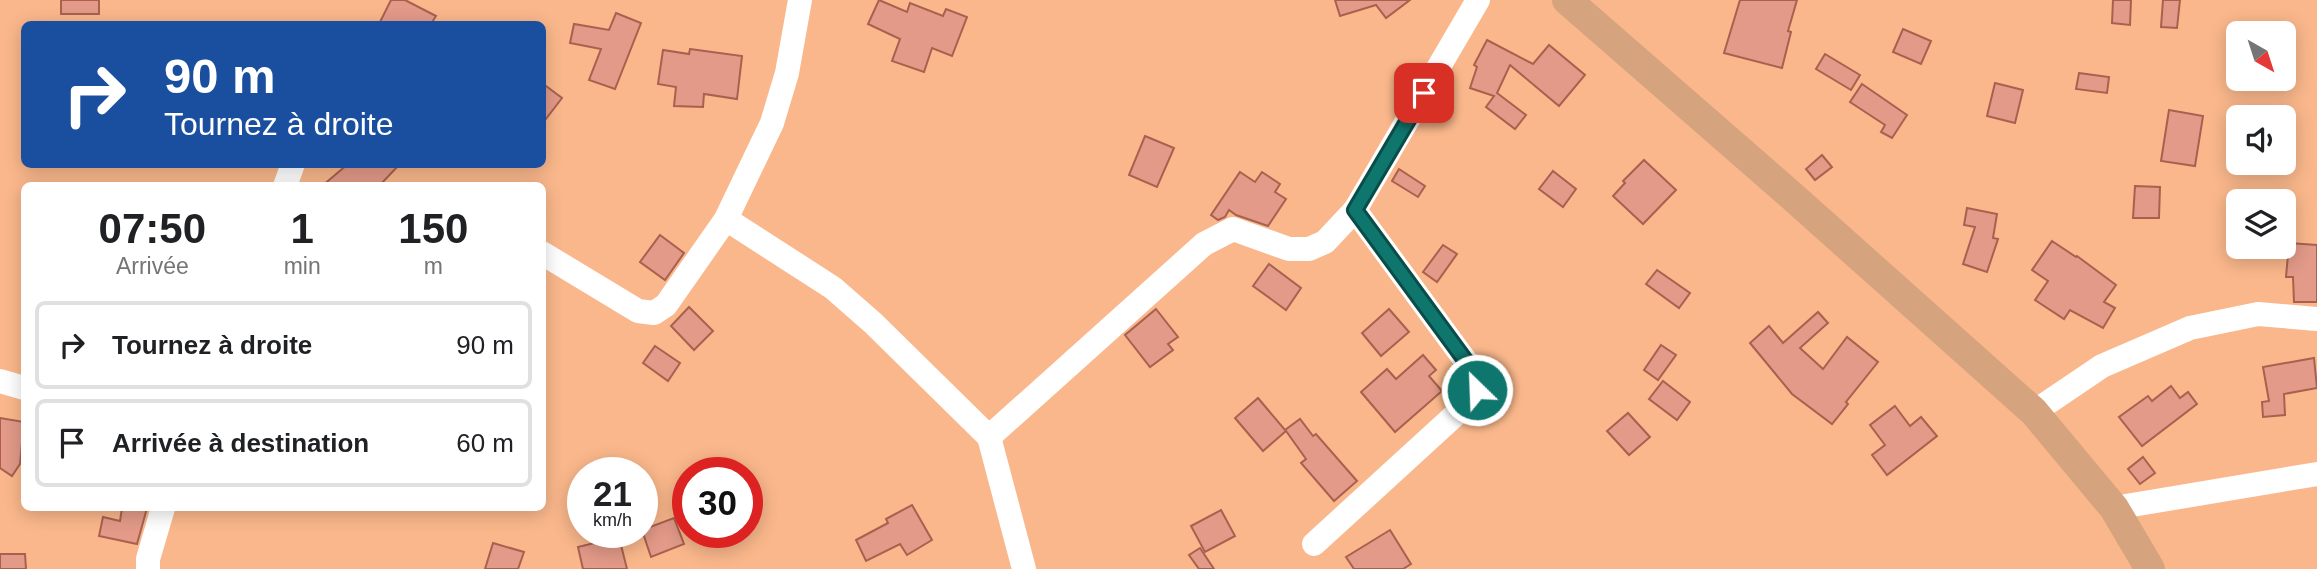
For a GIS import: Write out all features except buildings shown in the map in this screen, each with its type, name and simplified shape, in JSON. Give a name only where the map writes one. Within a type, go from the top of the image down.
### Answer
[{"type":"main road","points":[[1567,0],[2034,412],[2114,508],[2150,569]]},
{"type":"street","points":[[546,255],[638,311],[654,313],[666,305],[726,219],[772,123],[787,73],[800,0]]},
{"type":"street","points":[[989,437],[1204,244],[1233,229],[1289,249],[1309,249],[1325,242],[1355,210],[1478,0]]},
{"type":"street","points":[[1314,544],[1466,405],[1477,390],[1476,375],[1355,210]]},
{"type":"street","points":[[726,219],[833,288],[873,323],[989,437],[1024,569]]},
{"type":"street","points":[[2034,412],[2102,366],[2190,328],[2258,314],[2317,319]]},
{"type":"street","points":[[0,381],[21,387]]},
{"type":"street","points":[[2114,508],[2317,472]]},
{"type":"street","points":[[148,569],[148,559],[162,511]]},
{"type":"route","points":[[1424,93],[1355,210],[1476,375],[1477,390]]}]
